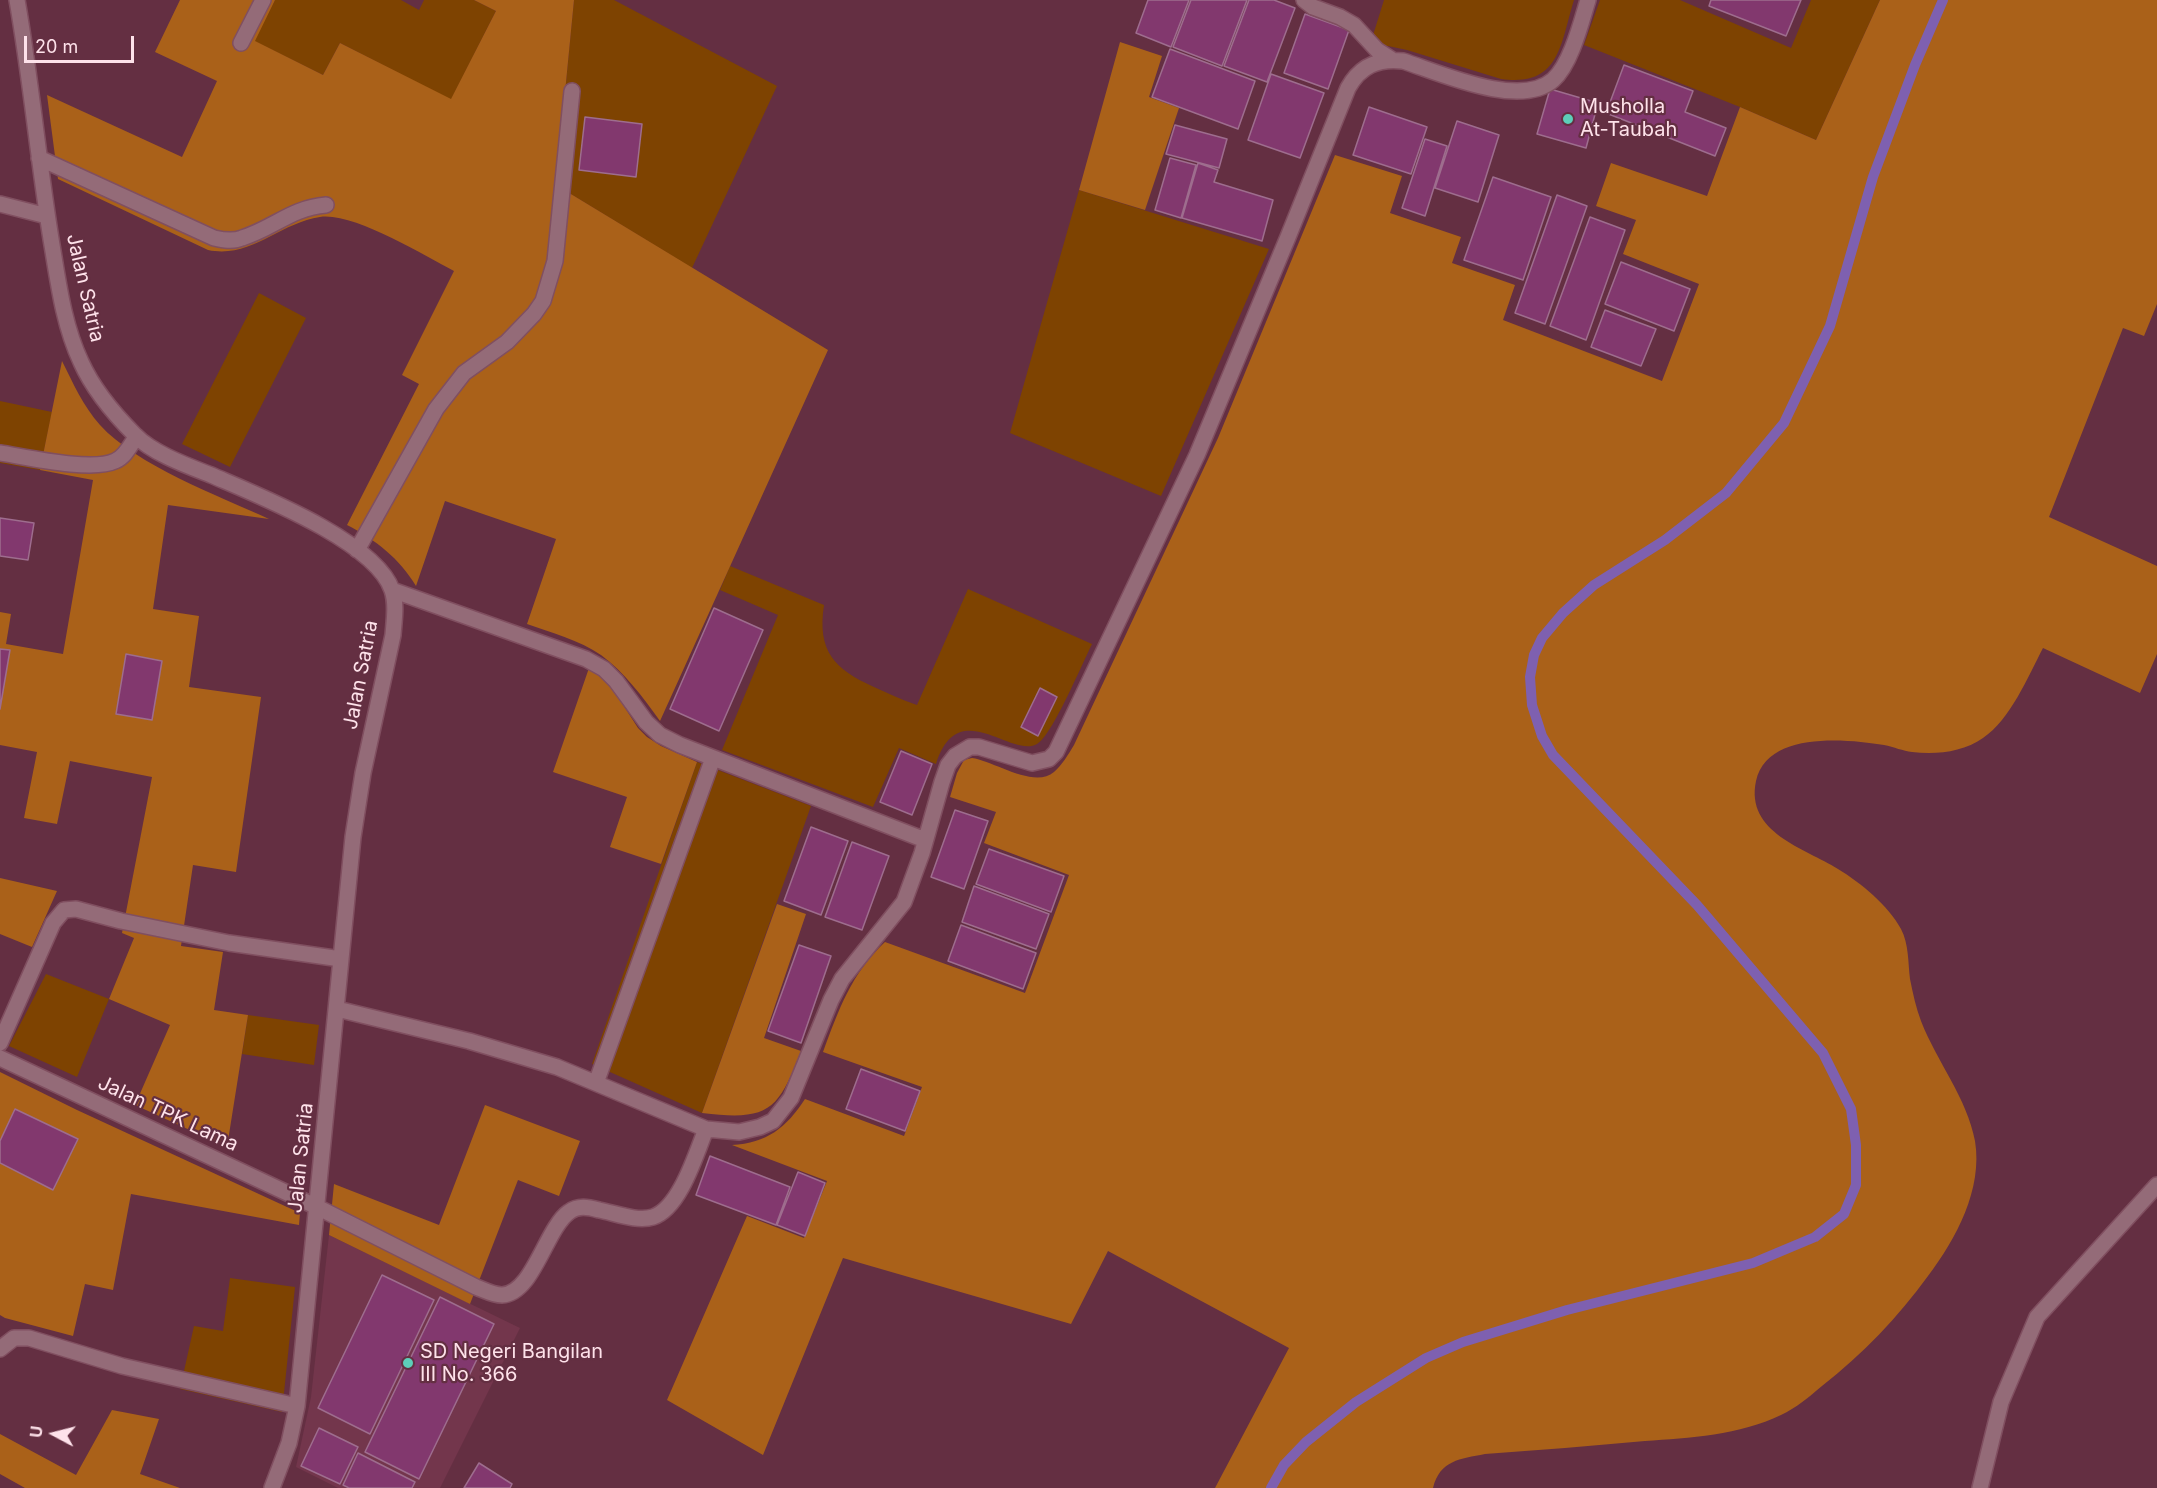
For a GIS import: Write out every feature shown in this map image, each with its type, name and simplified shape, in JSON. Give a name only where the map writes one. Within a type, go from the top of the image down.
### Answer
[{"type":"street","name":"Jalan Satria","points":[[17,0],[47,216],[67,320],[81,362],[106,403],[136,437],[185,465],[276,504],[328,531],[365,555],[381,572],[392,590],[395,612],[393,635],[361,786],[353,837],[297,1406],[289,1443],[272,1488]]},
{"type":"street","points":[[241,43],[263,0]]},
{"type":"street","points":[[1304,0],[1313,7],[1354,25],[1377,50],[1391,59]]},
{"type":"street","points":[[337,1009],[520,1055],[557,1067],[706,1129],[739,1132],[773,1121],[791,1098],[831,1000],[842,979],[904,902],[926,840],[948,765],[961,750],[970,747],[979,747],[1032,763],[1049,759],[1056,752],[1197,455],[1348,88],[1355,76],[1363,69],[1382,60],[1391,59],[1504,91],[1530,90],[1545,85],[1562,69],[1588,0]]},
{"type":"street","points":[[357,550],[436,409],[464,373],[507,342],[523,327],[543,301],[555,261],[572,91]]},
{"type":"street","points":[[39,158],[200,234],[214,238],[242,239],[293,212],[326,205]]},
{"type":"street","points":[[0,204],[47,216]]},
{"type":"street","points":[[0,453],[56,462],[104,464],[116,461],[125,454],[136,437]]},
{"type":"street","points":[[392,590],[586,659],[604,669],[616,681],[646,722],[660,735],[680,746],[926,840]]},
{"type":"street","points":[[596,1083],[713,758]]},
{"type":"street","points":[[0,1043],[53,923],[64,910],[76,909],[229,943],[341,959]]},
{"type":"street","name":"Jalan TPK Lama","points":[[0,1059],[317,1207],[476,1287],[503,1295],[513,1291],[522,1282],[558,1223],[568,1212],[578,1206],[639,1218],[653,1217],[663,1211],[675,1199],[684,1182],[706,1129]]},
{"type":"street","points":[[1980,1488],[2001,1402],[2037,1317],[2157,1185]]},
{"type":"street","points":[[0,1349],[14,1338],[29,1338],[122,1366],[297,1406]]},
{"type":"shaded area","points":[[180,0],[275,0],[255,41],[323,75],[340,43],[451,99],[496,11],[474,0],[574,0],[556,185],[828,350],[660,721],[625,677],[601,655],[575,641],[527,624],[556,539],[445,501],[416,586],[386,551],[347,525],[419,384],[402,375],[454,271],[388,236],[334,217],[320,217],[305,221],[238,249],[208,250],[58,179],[47,95],[182,157],[217,81],[155,52]]},
{"type":"shaded area","points":[[275,0],[401,0],[419,10],[424,0],[474,0],[496,11],[451,100],[340,43],[323,75],[254,41]]},
{"type":"shaded area","points":[[574,0],[614,0],[777,86],[692,268],[556,185]]},
{"type":"shaded area","points":[[1384,0],[1574,0],[1560,47],[1554,59],[1546,69],[1535,76],[1521,80],[1501,79],[1388,46],[1369,48]]},
{"type":"shaded area","points":[[1600,0],[1680,0],[1791,48],[1811,0],[1880,0],[1816,140],[1584,45]]},
{"type":"shaded area","points":[[1880,0],[2157,0],[2157,304],[2144,336],[2123,328],[2049,517],[2157,566],[2157,654],[2140,693],[2043,648],[2025,684],[2002,720],[1983,738],[1967,747],[1930,753],[1850,741],[1810,742],[1791,746],[1775,753],[1763,765],[1756,781],[1755,799],[1760,814],[1768,826],[1795,846],[1856,881],[1873,895],[1896,920],[1906,941],[1910,979],[1921,1021],[1959,1095],[1971,1125],[1975,1141],[1975,1177],[1965,1213],[1938,1262],[1892,1320],[1852,1361],[1807,1398],[1787,1412],[1765,1422],[1697,1437],[1485,1454],[1452,1462],[1441,1472],[1433,1488],[1215,1488],[1289,1348],[1108,1251],[1071,1324],[843,1258],[763,1455],[667,1400],[747,1216],[804,1238],[827,1181],[732,1145],[756,1141],[774,1132],[783,1126],[805,1099],[904,1136],[922,1087],[823,1052],[847,993],[873,954],[885,942],[1025,993],[1069,875],[984,843],[996,812],[950,797],[957,773],[964,760],[972,758],[1025,776],[1046,776],[1057,769],[1072,749],[1218,438],[1335,155],[1402,176],[1390,213],[1461,237],[1452,263],[1515,285],[1503,320],[1662,381],[1699,284],[1623,254],[1636,220],[1596,206],[1611,163],[1707,196],[1740,107],[1816,140]]},
{"type":"shaded area","points":[[1120,42],[1162,56],[1149,97],[1179,108],[1145,210],[1079,190]]},
{"type":"shaded area","points":[[1079,190],[1269,249],[1161,496],[1010,433]]},
{"type":"shaded area","points":[[259,293],[306,318],[230,467],[182,444]]},
{"type":"shaded area","points":[[62,361],[88,410],[116,440],[179,478],[269,519],[168,505],[153,609],[199,616],[189,687],[261,697],[236,872],[193,865],[181,946],[223,952],[214,1010],[248,1015],[227,1147],[135,1105],[170,1025],[109,999],[134,938],[122,933],[152,777],[70,761],[57,824],[24,818],[37,752],[0,745],[0,612],[11,614],[6,644],[63,654],[93,480],[40,470]]},
{"type":"shaded area","points":[[0,401],[52,412],[40,470],[0,463]]},
{"type":"shaded area","points":[[730,566],[824,605],[823,635],[831,656],[839,665],[860,680],[917,705],[968,589],[1092,644],[1051,728],[1037,744],[1026,746],[1013,744],[985,733],[971,731],[957,733],[946,744],[936,764],[899,748],[873,807],[722,750],[778,615],[720,590]]},
{"type":"shaded area","points":[[589,668],[609,683],[638,728],[647,737],[697,762],[661,864],[610,847],[627,797],[553,772]]},
{"type":"shaded area","points":[[697,762],[811,806],[702,1113],[592,1064]]},
{"type":"shaded area","points":[[0,878],[57,891],[32,947],[0,934]]},
{"type":"shaded area","points":[[777,904],[806,914],[764,1038],[801,1051],[785,1087],[768,1108],[757,1113],[742,1115],[702,1113]]},
{"type":"shaded area","points":[[46,974],[109,999],[77,1077],[9,1046]]},
{"type":"shaded area","points":[[248,1015],[319,1025],[314,1065],[242,1054]]},
{"type":"shaded area","points":[[0,1072],[300,1213],[299,1225],[131,1194],[113,1290],[85,1284],[73,1336],[5,1318],[0,1315]]},
{"type":"shaded area","points":[[485,1105],[580,1141],[559,1196],[518,1180],[470,1304],[329,1235],[334,1184],[439,1225]]},
{"type":"shaded area","name":"SD Negeri Bangilan III No. 366","points":[[329,1235],[520,1328],[440,1488],[338,1488],[296,1467],[311,1397]]},
{"type":"shaded area","points":[[230,1278],[295,1287],[282,1412],[180,1389],[194,1326],[223,1331]]},
{"type":"shaded area","points":[[112,1410],[159,1419],[140,1474],[180,1488],[25,1488],[0,1474],[0,1434],[76,1475]]},
{"type":"building","points":[[1148,0],[1189,0],[1171,47],[1136,33]]},
{"type":"building","points":[[1191,0],[1247,0],[1222,66],[1173,47]]},
{"type":"building","points":[[1249,0],[1274,0],[1295,8],[1267,82],[1224,66]]},
{"type":"building","points":[[1711,0],[1801,0],[1786,36],[1709,6]]},
{"type":"building","points":[[1305,14],[1349,30],[1328,89],[1284,73]]},
{"type":"building","points":[[1170,49],[1255,81],[1238,129],[1152,97]]},
{"type":"building","points":[[1624,65],[1693,91],[1685,112],[1726,128],[1715,156],[1606,113]]},
{"type":"building","points":[[1271,74],[1324,93],[1300,158],[1248,140]]},
{"type":"building","name":"Musholla At-Taubah","points":[[1550,89],[1598,103],[1586,148],[1537,134]]},
{"type":"building","points":[[1369,107],[1427,127],[1411,174],[1353,155]]},
{"type":"building","points":[[585,117],[642,124],[636,177],[579,170]]},
{"type":"building","points":[[1457,121],[1499,135],[1478,202],[1435,188]]},
{"type":"building","points":[[1175,125],[1227,139],[1219,168],[1166,154]]},
{"type":"building","points":[[1425,139],[1447,146],[1425,216],[1402,208]]},
{"type":"building","points":[[1170,158],[1196,165],[1181,218],[1155,210]]},
{"type":"building","points":[[1198,163],[1218,170],[1214,182],[1273,200],[1262,241],[1182,218]]},
{"type":"building","points":[[1493,177],[1551,197],[1523,280],[1464,260]]},
{"type":"building","points":[[1557,195],[1587,206],[1545,324],[1515,313]]},
{"type":"building","points":[[1590,217],[1625,230],[1586,340],[1550,326]]},
{"type":"building","points":[[1621,262],[1690,289],[1674,331],[1605,304]]},
{"type":"building","points":[[1605,310],[1656,329],[1641,366],[1591,347]]},
{"type":"building","points":[[0,518],[34,523],[28,560],[0,556]]},
{"type":"building","points":[[714,608],[763,630],[719,731],[670,709]]},
{"type":"building","points":[[0,649],[10,650],[0,709]]},
{"type":"building","points":[[126,654],[162,661],[152,720],[116,714]]},
{"type":"building","points":[[1040,688],[1057,697],[1038,736],[1021,727]]},
{"type":"building","points":[[901,751],[932,764],[912,815],[880,802]]},
{"type":"building","points":[[955,810],[988,821],[964,889],[931,877]]},
{"type":"building","points":[[811,827],[848,841],[821,915],[784,901]]},
{"type":"building","points":[[852,842],[889,856],[862,930],[825,917]]},
{"type":"building","points":[[989,849],[1064,876],[1051,912],[976,884]]},
{"type":"building","points":[[974,886],[1049,914],[1036,949],[962,922]]},
{"type":"building","points":[[961,925],[1036,953],[1023,989],[948,961]]},
{"type":"building","points":[[799,945],[831,956],[801,1043],[768,1031]]},
{"type":"building","points":[[861,1069],[920,1091],[905,1131],[846,1109]]},
{"type":"building","points":[[15,1109],[78,1139],[53,1190],[0,1163],[0,1141]]},
{"type":"building","points":[[710,1156],[790,1187],[776,1225],[696,1195]]},
{"type":"building","points":[[798,1172],[825,1183],[805,1236],[777,1225]]},
{"type":"building","points":[[382,1275],[434,1300],[370,1434],[318,1408]]},
{"type":"building","points":[[440,1297],[494,1324],[419,1479],[365,1452]]},
{"type":"building","points":[[319,1428],[358,1447],[340,1484],[301,1466]]},
{"type":"building","points":[[358,1453],[415,1482],[412,1488],[349,1488],[343,1485]]},
{"type":"building","points":[[479,1463],[512,1484],[510,1488],[464,1488]]},
{"type":"waterway","points":[[1271,1488],[1284,1465],[1306,1442],[1356,1402],[1426,1358],[1463,1342],[1567,1310],[1753,1263],[1815,1237],[1844,1214],[1856,1185],[1856,1145],[1851,1109],[1823,1053],[1697,905],[1553,755],[1542,736],[1532,705],[1530,677],[1534,655],[1542,638],[1563,613],[1594,585],[1665,540],[1726,493],[1784,423],[1830,326],[1873,177],[1915,65],[1943,0]]},
{"type":"place","name":"Musholla At-Taubah","points":[[1568,119]]},
{"type":"place","name":"SD Negeri Bangilan III No. 366","points":[[408,1363]]}]
